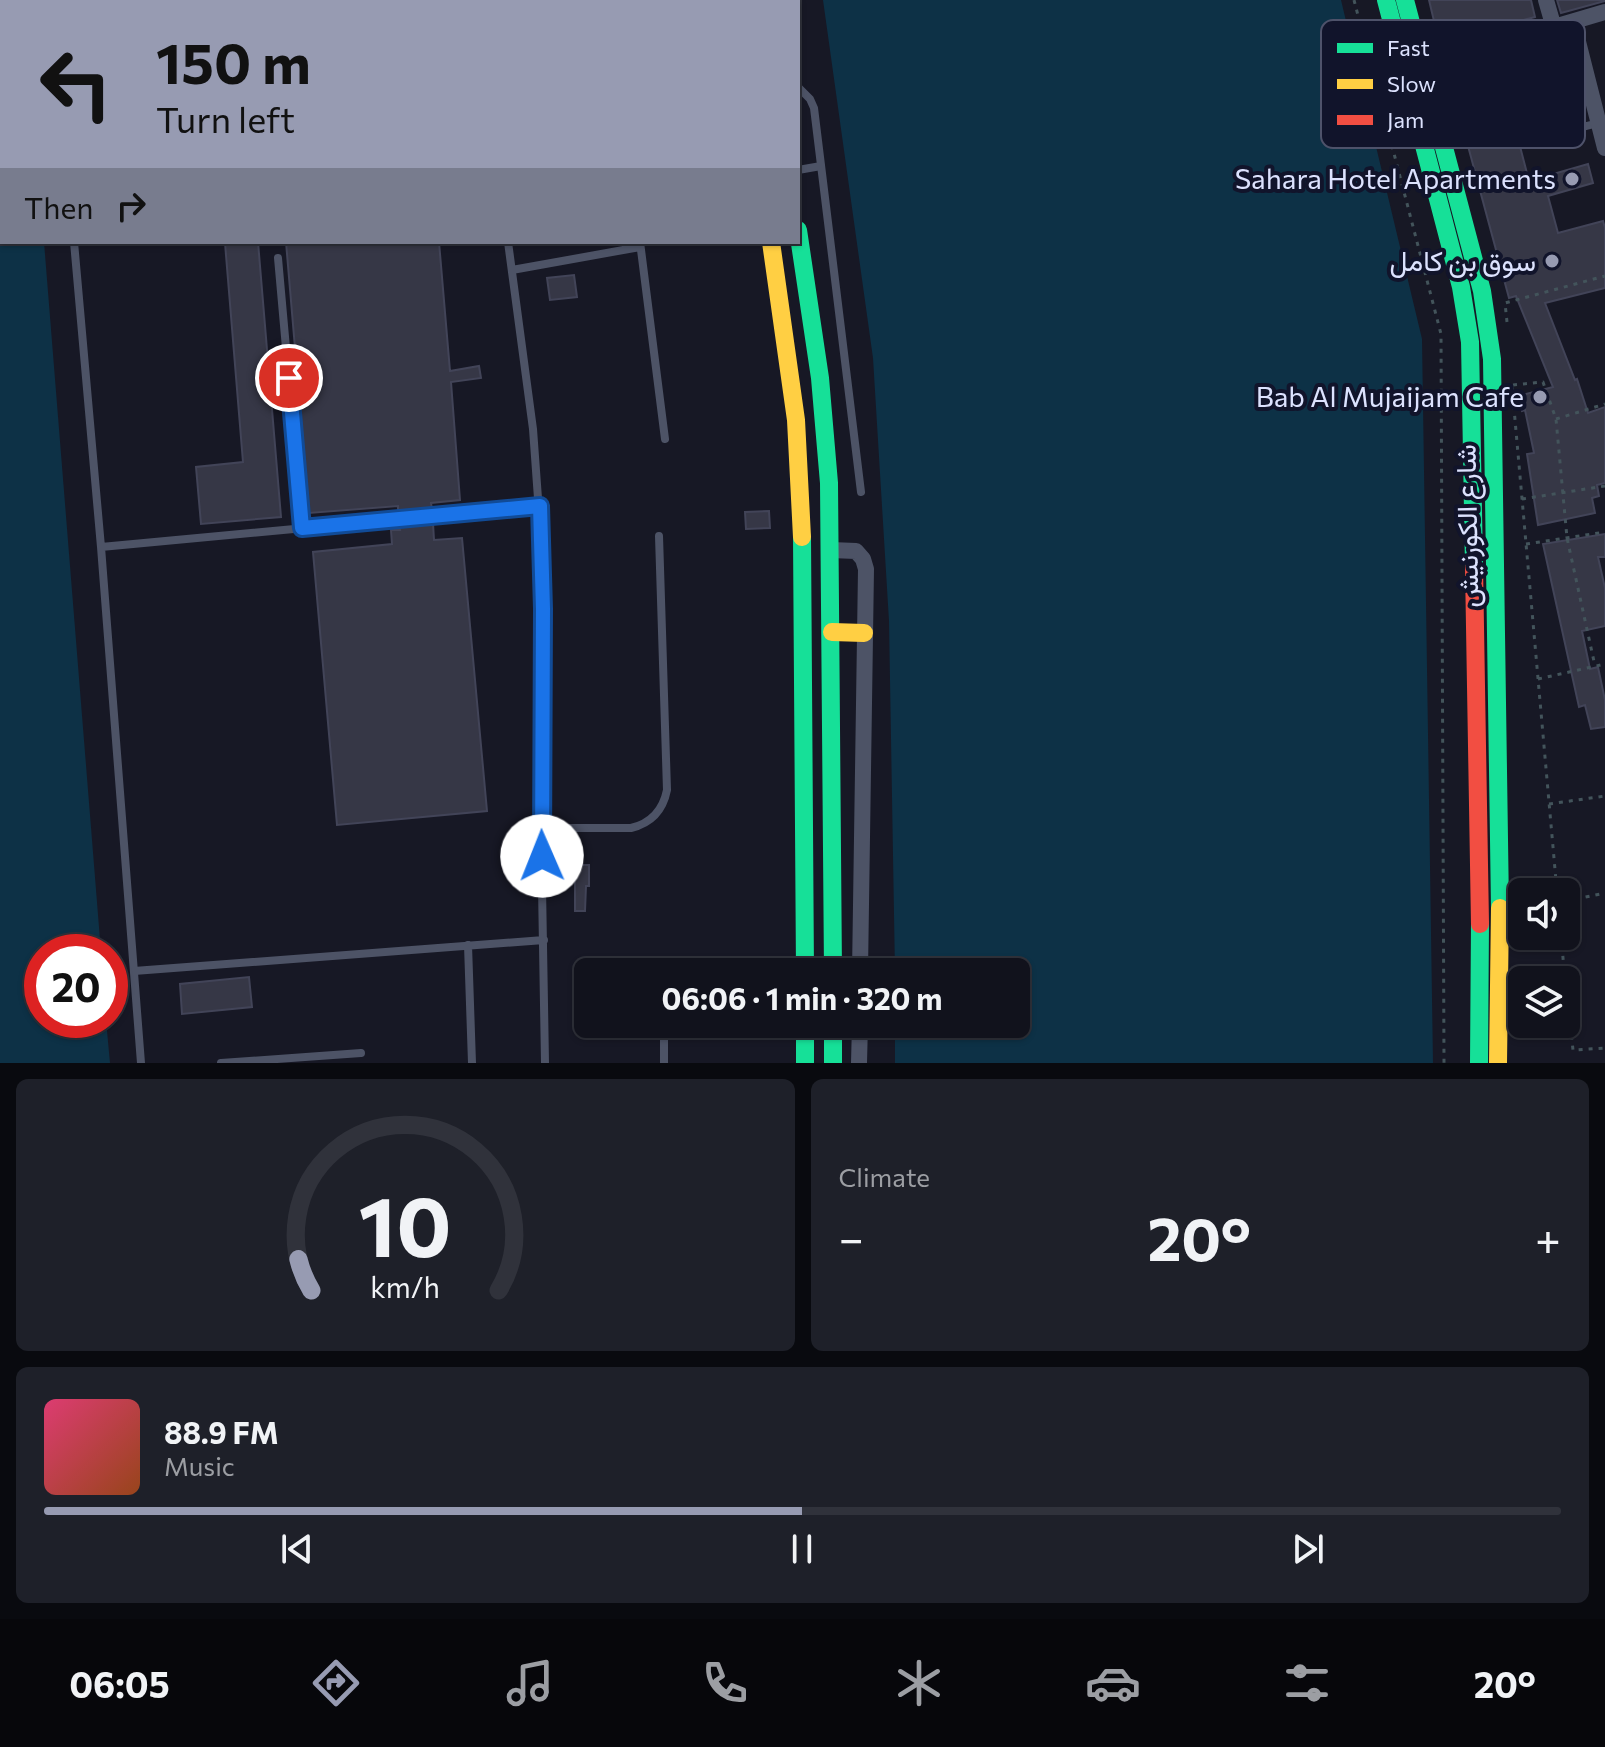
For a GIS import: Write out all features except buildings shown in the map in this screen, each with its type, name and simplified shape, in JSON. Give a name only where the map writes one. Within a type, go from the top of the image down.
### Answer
[{"type":"main road","name":"شارع الكورنيش","points":[[1386,0],[1391,20]]},
{"type":"main road","name":"شارع الكورنيش","points":[[1405,0],[1410,20]]},
{"type":"main road","name":"شارع الكورنيش","points":[[1425,148],[1461,287],[1470,342],[1480,884],[1479,1063]]},
{"type":"main road","name":"شارع الكورنيش","points":[[1443,148],[1482,291],[1492,359],[1500,912],[1498,1063]]},
{"type":"main road","points":[[771,244],[796,420],[802,495],[805,958]]},
{"type":"main road","points":[[800,244],[825,424],[831,550],[833,958]]},
{"type":"main road","points":[[832,632],[864,633]]},
{"type":"main road","points":[[805,1038],[805,1063]]},
{"type":"main road","points":[[833,1038],[833,1063]]},
{"type":"street","points":[[1546,0],[1552,20]]},
{"type":"street","points":[[1579,20],[1605,12]]},
{"type":"street","points":[[1585,68],[1605,148]]},
{"type":"street","points":[[831,550],[856,551],[866,564],[860,958]]},
{"type":"street","points":[[859,1063],[860,1038]]},
{"type":"lane","points":[[800,89],[814,108],[861,492]]},
{"type":"lane","points":[[1585,126],[1599,122]]},
{"type":"lane","points":[[800,170],[821,166]]},
{"type":"lane","points":[[74,244],[141,1063]]},
{"type":"lane","points":[[508,244],[540,506],[545,1063]]},
{"type":"lane","points":[[512,270],[640,245],[665,439]]},
{"type":"lane","points":[[278,258],[302,528]]},
{"type":"lane","points":[[101,547],[540,506]]},
{"type":"lane","points":[[541,828],[640,826],[656,815],[665,799],[659,536]]},
{"type":"lane","points":[[134,971],[544,940]]},
{"type":"lane","points":[[468,945],[472,1063]]},
{"type":"lane","points":[[664,1038],[664,1063]]},
{"type":"lane","points":[[221,1063],[361,1053]]},
{"type":"path","points":[[1354,0],[1359,20]]},
{"type":"path","points":[[1393,148],[1441,334],[1444,1063]]},
{"type":"path","points":[[1507,327],[1505,303],[1605,276]]},
{"type":"path","points":[[1556,878],[1512,385],[1543,382],[1556,419],[1567,538],[1595,666]]},
{"type":"path","points":[[1556,419],[1605,404]]},
{"type":"path","points":[[1522,499],[1605,486]]},
{"type":"path","points":[[1526,544],[1605,532]]},
{"type":"path","points":[[1538,679],[1605,664]]},
{"type":"path","points":[[1549,804],[1605,796]]},
{"type":"path","points":[[1580,898],[1605,893]]},
{"type":"path","points":[[1572,1038],[1573,1050],[1605,1048]]},
{"type":"water","points":[[823,0],[1341,0],[1346,20],[1321,20],[1321,148],[1376,148],[1422,339],[1433,1063],[895,1063],[895,1038],[1030,1038],[1030,958],[895,958],[889,621],[873,358]]},
{"type":"water","points":[[0,244],[44,244],[100,934],[24,934],[24,1038],[108,1038],[110,1063],[0,1063]]},
{"type":"traffic: fast","points":[[1386,0],[1391,20]]},
{"type":"traffic: fast","points":[[1405,0],[1410,20]]},
{"type":"traffic: fast","points":[[1425,148],[1461,287],[1470,342],[1474,567]]},
{"type":"traffic: fast","points":[[1444,148],[1482,291],[1492,359],[1500,908]]},
{"type":"traffic: fast","points":[[800,243],[820,378],[829,483],[833,958]]},
{"type":"traffic: fast","points":[[802,537],[805,958]]},
{"type":"traffic: fast","points":[[1479,1063],[1480,924]]},
{"type":"traffic: fast","points":[[805,1038],[805,1063]]},
{"type":"traffic: fast","points":[[833,1038],[833,1063]]},
{"type":"traffic: slow","points":[[771,244],[796,420],[802,537]]},
{"type":"traffic: slow","points":[[832,632],[864,633]]},
{"type":"traffic: slow","points":[[1498,1063],[1500,908]]},
{"type":"traffic: jam","points":[[1474,567],[1480,924]]},
{"type":"place","name":"Sahara Hotel Apartments","points":[[1572,179]]},
{"type":"place","name":"سوق بن كامل","points":[[1552,261]]},
{"type":"place","name":"Bab Al Mujaijam Cafe","points":[[1540,397]]},
{"type":"route","points":[[289,378],[302,528],[540,506],[543,575],[542,856]]}]
